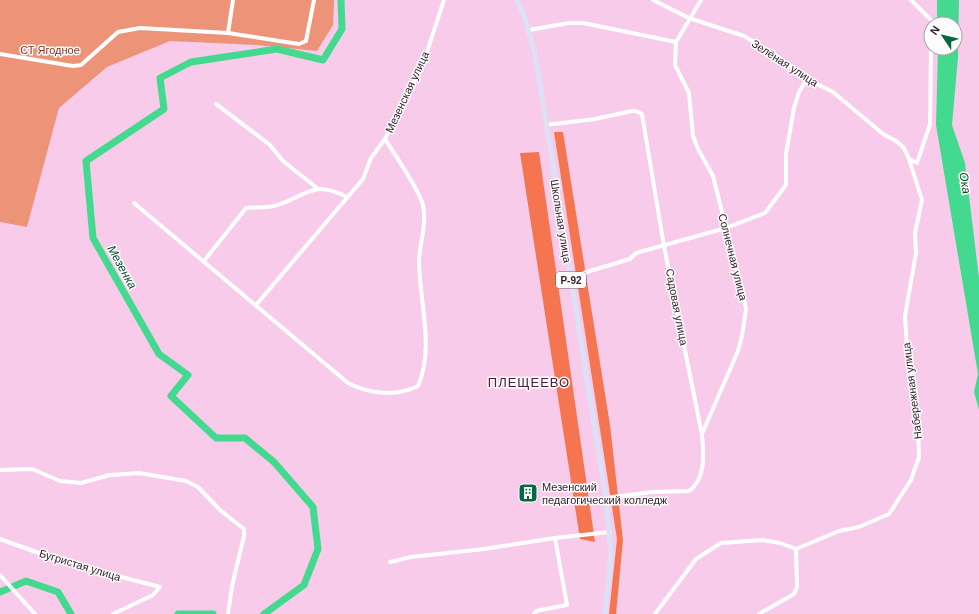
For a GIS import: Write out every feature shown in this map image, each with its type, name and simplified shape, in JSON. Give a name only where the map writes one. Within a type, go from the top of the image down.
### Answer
[{"type":"main road","name":"Р-92","points":[[517,0],[529,30]]},
{"type":"main road","name":"Школьная улица","points":[[529,30],[536,54],[606,498],[610,532]]},
{"type":"main road","name":"Р-92","points":[[605,614],[611,554],[610,532]]},
{"type":"street","points":[[228,33],[233,0]]},
{"type":"street","points":[[0,54],[73,66],[81,65],[118,32],[140,28],[228,33],[300,44],[306,42],[314,0]]},
{"type":"street","name":"Мезенская улица","points":[[256,305],[346,197],[363,179],[371,158],[385,139],[423,64],[444,0]]},
{"type":"street","name":"Зелёная улица","points":[[653,0],[689,18],[744,36],[773,53],[807,80],[833,92],[883,134],[896,141],[904,148]]},
{"type":"street","points":[[529,30],[569,23],[583,23],[676,42],[701,0]]},
{"type":"street","points":[[911,0],[927,16]]},
{"type":"street","name":"Солнечная улица","points":[[676,42],[675,65],[689,93],[693,136],[698,149],[713,176],[746,309],[745,322],[738,351],[702,435]]},
{"type":"street","points":[[909,159],[917,163],[930,124],[931,56]]},
{"type":"street","points":[[570,277],[630,259],[636,253],[726,228],[765,213],[784,189],[786,154],[794,108],[799,92],[807,80]]},
{"type":"street","points":[[216,104],[253,134],[270,145],[283,161],[317,188]]},
{"type":"street","name":"Садовая улица","points":[[546,125],[595,120],[632,111],[642,114],[664,246],[702,435],[704,458],[700,476],[693,488],[684,492],[652,492],[606,498]]},
{"type":"street","points":[[134,203],[348,383],[363,391],[381,393],[408,391],[418,386],[424,373],[426,356],[419,259],[424,220],[423,207],[385,139]]},
{"type":"street","name":"Набережная улица","points":[[796,549],[839,531],[858,527],[889,514],[911,480],[919,457],[918,424],[910,356],[907,348],[905,316],[916,253],[915,233],[922,200],[904,148]]},
{"type":"street","points":[[204,261],[246,208],[273,206],[317,188],[334,190],[346,197]]},
{"type":"street","points":[[0,470],[32,469],[60,481],[81,483],[110,475],[139,472],[186,481],[198,487],[220,510],[244,529],[244,536],[232,586],[228,614]]},
{"type":"street","points":[[390,562],[411,557],[610,532]]},
{"type":"street","points":[[534,614],[536,611],[567,605],[555,538]]},
{"type":"street","name":"Бугристая улица","points":[[0,539],[64,562],[160,588],[153,596],[113,614]]},
{"type":"street","points":[[655,614],[696,559],[721,543],[762,540],[780,543],[796,549],[797,588],[794,594],[759,614]]},
{"type":"street","points":[[0,575],[35,614]]},
{"type":"green space","name":"СТ Ягодное","points":[[0,0],[334,0],[333,25],[317,51],[256,45],[170,41],[107,67],[59,108],[27,227],[0,222]]},
{"type":"shaded area","points":[[554,132],[563,132],[610,425],[623,540],[616,614],[609,614],[617,539]]},
{"type":"shaded area","points":[[539,152],[595,542],[580,539],[520,153]]},
{"type":"water","points":[[937,0],[959,0],[959,16],[937,16]]},
{"type":"water","name":"Ока","points":[[938,56],[958,56],[952,125],[965,163],[979,278],[979,410],[974,392],[978,374],[936,125]]},
{"type":"waterway","name":"Мезенка","points":[[264,614],[304,585],[318,549],[313,507],[274,462],[245,438],[216,438],[171,396],[188,375],[159,354],[93,238],[86,161],[164,109],[160,78],[191,62],[277,49],[323,60],[342,29],[341,0]]},
{"type":"waterway","name":"Мезенка","points":[[0,592],[26,581],[58,592],[71,614]]},
{"type":"waterway","name":"Мезенка","points":[[178,614],[213,614]]},
{"type":"place","name":"Мезенский педагогический колледж","points":[[528,493]]},
{"type":"district","name":"ПЛЕЩЕЕВО","points":[[529,382]]}]
